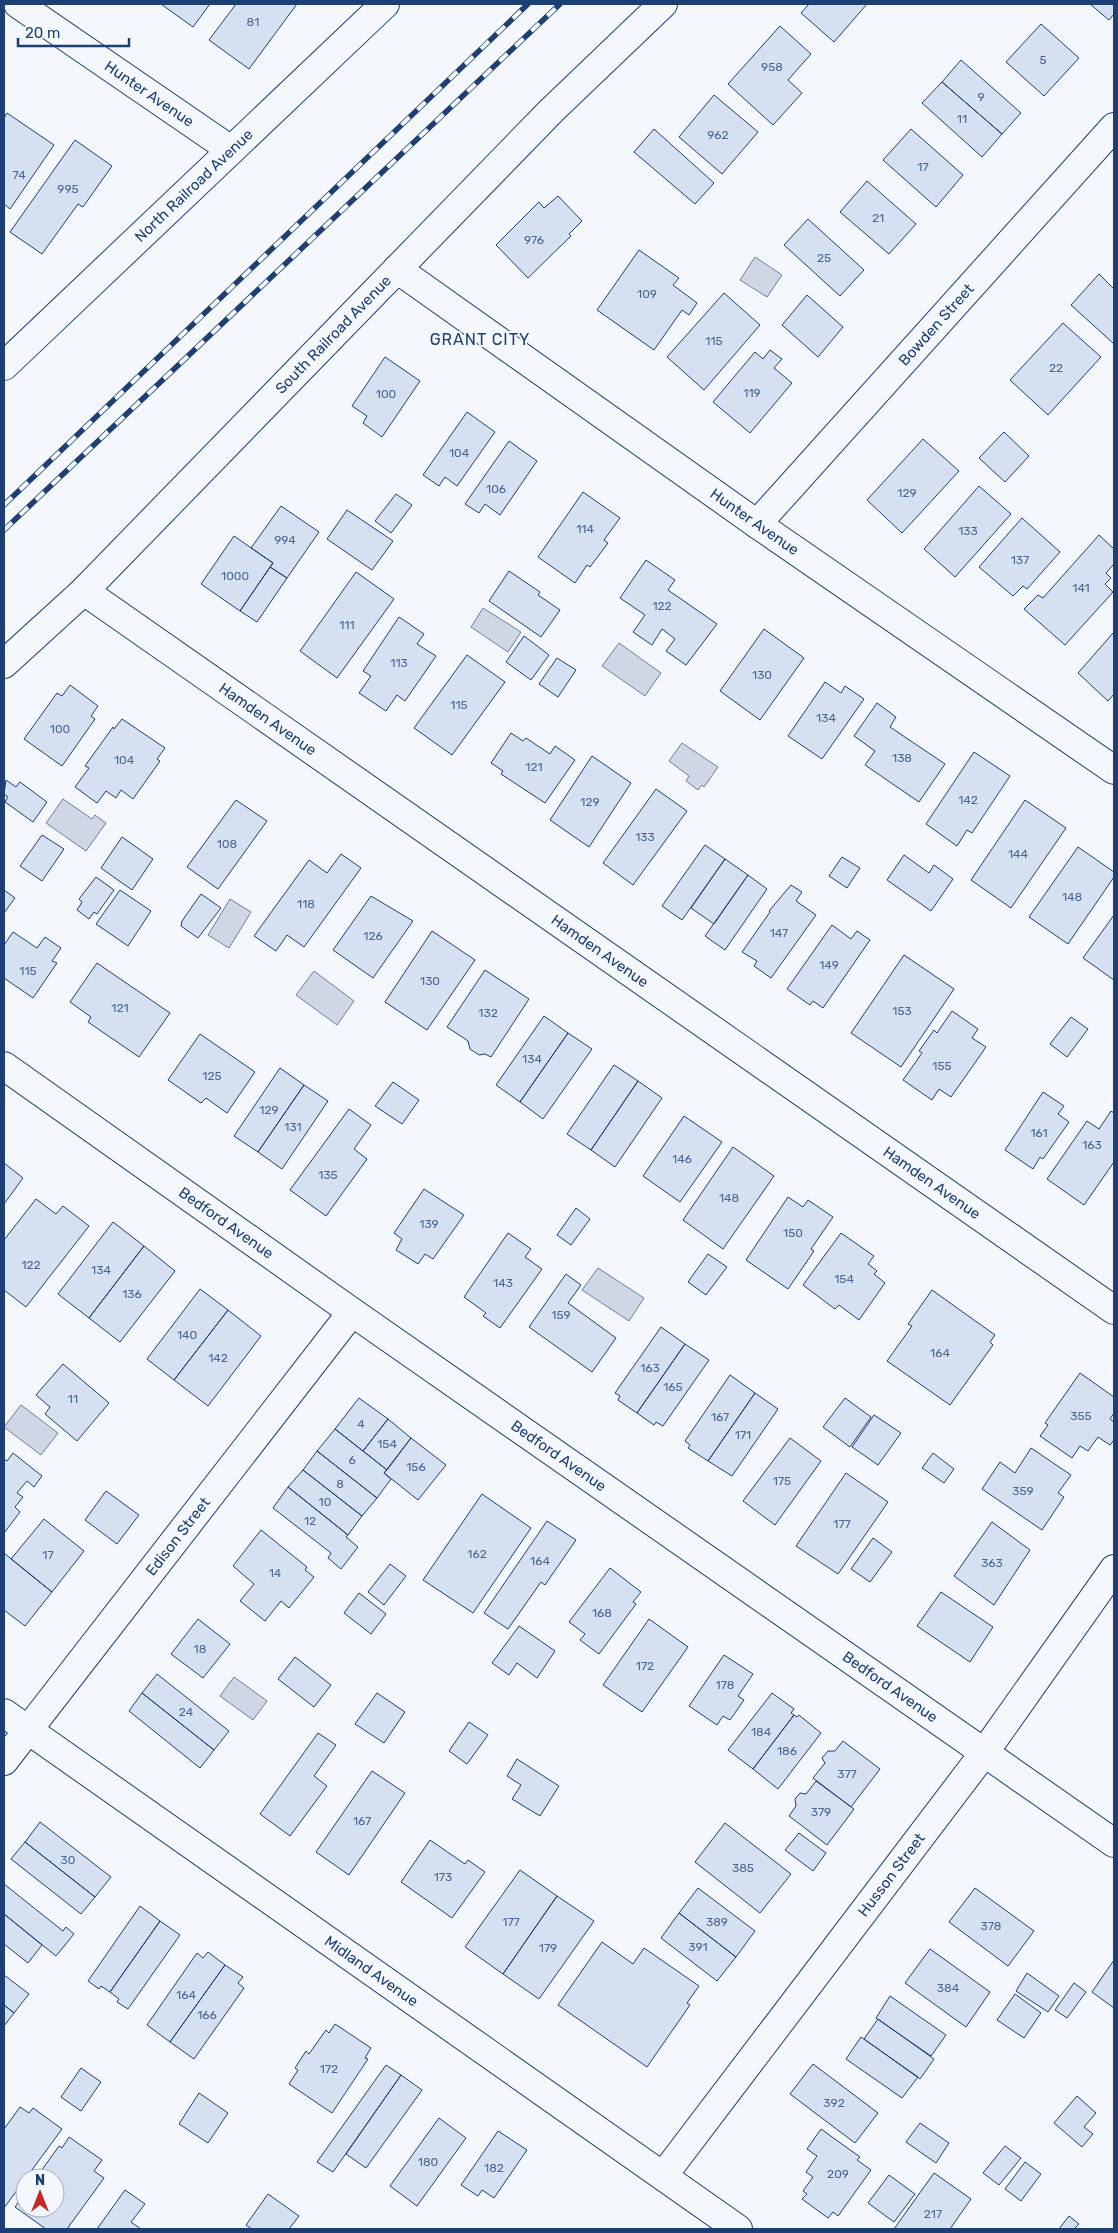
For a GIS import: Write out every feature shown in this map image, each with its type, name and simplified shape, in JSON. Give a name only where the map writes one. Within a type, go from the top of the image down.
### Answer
[{"type":"street","name":"Hunter Avenue","points":[[18,4],[231,150]]},
{"type":"street","name":"North Railroad Avenue","points":[[4,366],[384,4]]},
{"type":"street","name":"South Railroad Avenue","points":[[4,664],[84,591],[551,111],[663,4]]},
{"type":"street","name":"Bowden Street","points":[[756,524],[1114,127]]},
{"type":"street","name":"Hunter Avenue","points":[[398,269],[756,524],[1114,770]]},
{"type":"street","name":"Hamden Avenue","points":[[84,591],[1114,1310]]},
{"type":"street","name":"Bedford Avenue","points":[[4,1066],[352,1312],[1114,1843]]},
{"type":"street","name":"Edison Street","points":[[4,1761],[352,1312]]},
{"type":"street","name":"Husson Street","points":[[663,2176],[984,1753],[1114,1570]]},
{"type":"street","name":"Midland Avenue","points":[[4,1713],[738,2229]]},
{"type":"shaded area","points":[[755,257],[782,275],[767,297],[740,280]]},
{"type":"shaded area","points":[[483,608],[521,632],[508,652],[471,627]]},
{"type":"shaded area","points":[[619,643],[661,673],[645,696],[602,666]]},
{"type":"shaded area","points":[[682,743],[718,767],[704,787],[702,785],[698,790],[686,781],[689,776],[669,761]]},
{"type":"shaded area","points":[[63,799],[92,819],[95,815],[106,823],[86,851],[46,823]]},
{"type":"shaded area","points":[[230,899],[251,912],[229,948],[208,935]]},
{"type":"shaded area","points":[[314,971],[354,1001],[337,1025],[296,995]]},
{"type":"shaded area","points":[[598,1268],[644,1298],[629,1321],[582,1290]]},
{"type":"shaded area","points":[[21,1405],[58,1433],[41,1455],[4,1427]]},
{"type":"shaded area","points":[[234,1677],[267,1701],[253,1720],[220,1696]]},
{"type":"building","points":[[161,4],[210,4],[193,27]]},
{"type":"building","points":[[236,4],[297,4],[249,69],[209,40]]},
{"type":"building","points":[[809,4],[867,4],[834,42],[801,13]]},
{"type":"building","points":[[1090,4],[1114,4],[1114,14],[1109,20]]},
{"type":"building","points":[[1041,24],[1079,58],[1044,96],[1006,62]]},
{"type":"building","points":[[780,26],[811,54],[788,80],[802,93],[773,125],[728,84]]},
{"type":"building","points":[[961,60],[1021,113],[1002,134],[942,82]]},
{"type":"building","points":[[942,82],[1002,134],[982,157],[922,103]]},
{"type":"building","points":[[714,95],[758,132],[722,174],[679,137]]},
{"type":"building","points":[[7,113],[54,145],[10,209],[4,204],[4,118]]},
{"type":"building","points":[[654,129],[714,183],[695,204],[634,152]]},
{"type":"building","points":[[911,129],[963,175],[936,207],[883,160]]},
{"type":"building","points":[[75,140],[112,166],[83,207],[78,204],[42,254],[10,232]]},
{"type":"building","points":[[867,181],[916,224],[889,254],[840,212]]},
{"type":"building","points":[[558,196],[582,221],[569,234],[571,236],[528,278],[496,245],[539,202],[544,208]]},
{"type":"building","points":[[808,219],[864,270],[840,296],[784,245]]},
{"type":"building","points":[[639,250],[679,278],[673,285],[697,303],[689,315],[682,310],[654,350],[597,310]]},
{"type":"building","points":[[1099,274],[1114,289],[1114,344],[1071,305]]},
{"type":"building","points":[[724,293],[760,325],[704,390],[667,357]]},
{"type":"building","points":[[807,295],[843,327],[818,357],[782,325]]},
{"type":"building","points":[[1063,323],[1101,357],[1048,415],[1010,380]]},
{"type":"building","points":[[770,350],[782,359],[774,368],[792,383],[750,433],[713,402],[755,352],[763,359]]},
{"type":"building","points":[[385,357],[420,381],[382,437],[363,423],[367,416],[352,406]]},
{"type":"building","points":[[467,412],[495,432],[457,486],[445,477],[439,486],[423,475]]},
{"type":"building","points":[[1004,432],[1029,456],[1005,482],[979,458]]},
{"type":"building","points":[[923,439],[959,471],[902,533],[867,500]]},
{"type":"building","points":[[509,441],[537,461],[500,515],[485,504],[479,513],[465,504]]},
{"type":"building","points":[[979,486],[1011,514],[955,577],[924,549]]},
{"type":"building","points":[[583,492],[620,518],[604,540],[608,543],[590,567],[587,565],[575,583],[538,557]]},
{"type":"building","points":[[396,494],[412,505],[391,533],[375,521]]},
{"type":"building","points":[[281,506],[319,532],[287,578],[270,567],[273,563],[251,548]]},
{"type":"building","points":[[347,510],[393,541],[372,570],[327,539]]},
{"type":"building","points":[[1022,518],[1060,552],[1027,589],[1023,586],[1013,596],[979,567]]},
{"type":"building","points":[[1099,535],[1114,549],[1114,564],[1106,573],[1111,578],[1105,584],[1113,592],[1065,645],[1024,609],[1038,595],[1043,598]]},
{"type":"building","points":[[234,536],[273,563],[240,611],[201,584]]},
{"type":"building","points":[[646,560],[675,580],[668,590],[717,624],[686,665],[666,651],[675,639],[662,629],[652,645],[633,632],[645,615],[620,598]]},
{"type":"building","points":[[270,567],[287,578],[257,622],[240,611]]},
{"type":"building","points":[[509,571],[540,592],[538,595],[560,610],[541,637],[489,601]]},
{"type":"building","points":[[356,572],[394,599],[337,678],[300,651]]},
{"type":"building","points":[[399,617],[424,634],[417,644],[436,656],[405,701],[397,695],[386,711],[359,693],[371,676],[363,671]]},
{"type":"building","points":[[764,629],[804,658],[760,720],[720,691]]},
{"type":"building","points":[[1114,632],[1114,694],[1108,701],[1078,673]]},
{"type":"building","points":[[524,636],[549,655],[531,680],[506,662]]},
{"type":"building","points":[[467,655],[505,682],[452,755],[414,728]]},
{"type":"building","points":[[557,658],[576,670],[558,697],[539,684]]},
{"type":"building","points":[[825,682],[841,693],[845,686],[864,699],[822,759],[788,736]]},
{"type":"building","points":[[70,685],[98,706],[91,716],[95,719],[62,766],[24,739],[57,693],[62,696]]},
{"type":"building","points":[[877,703],[896,717],[890,727],[945,764],[919,802],[865,765],[875,751],[854,736]]},
{"type":"building","points":[[122,719],[165,748],[157,759],[160,761],[133,799],[121,790],[116,798],[106,791],[97,803],[75,787],[89,768],[85,766],[113,727],[114,729]]},
{"type":"building","points":[[511,733],[523,741],[526,738],[550,754],[555,746],[575,760],[545,803],[501,774],[503,771],[491,763]]},
{"type":"building","points":[[974,752],[1010,776],[972,833],[967,830],[957,846],[926,824]]},
{"type":"building","points":[[592,756],[631,783],[589,847],[550,820]]},
{"type":"building","points":[[6,780],[16,787],[20,782],[47,802],[33,822],[5,802],[8,797],[4,794]]},
{"type":"building","points":[[656,789],[687,811],[633,885],[603,863]]},
{"type":"building","points":[[236,800],[267,821],[218,889],[187,867]]},
{"type":"building","points":[[1025,800],[1066,828],[1011,908],[971,880]]},
{"type":"building","points":[[42,835],[64,849],[42,881],[20,866]]},
{"type":"building","points":[[122,837],[153,859],[132,890],[101,868]]},
{"type":"building","points":[[705,845],[725,859],[682,920],[662,906]]},
{"type":"building","points":[[1078,847],[1114,872],[1114,877],[1068,944],[1029,917]]},
{"type":"building","points":[[341,854],[361,868],[304,947],[287,935],[276,951],[254,936],[309,860],[327,873]]},
{"type":"building","points":[[904,855],[929,873],[934,865],[953,879],[931,911],[887,880]]},
{"type":"building","points":[[842,857],[860,868],[847,888],[829,876]]},
{"type":"building","points":[[725,859],[748,875],[714,924],[691,908]]},
{"type":"building","points":[[748,875],[767,889],[725,950],[705,936]]},
{"type":"building","points":[[96,877],[114,890],[97,914],[94,912],[89,919],[77,910],[82,902],[79,899]]},
{"type":"building","points":[[791,885],[802,892],[796,901],[816,915],[771,978],[754,966],[757,961],[742,952],[769,911]]},
{"type":"building","points":[[4,890],[15,898],[4,913]]},
{"type":"building","points":[[120,890],[151,911],[128,946],[96,924]]},
{"type":"building","points":[[201,894],[221,908],[198,938],[181,926],[182,921]]},
{"type":"building","points":[[371,896],[413,921],[373,978],[333,950]]},
{"type":"building","points":[[1114,915],[1114,980],[1083,958]]},
{"type":"building","points":[[832,925],[851,939],[857,931],[870,940],[823,1008],[813,1001],[810,1005],[787,989]]},
{"type":"building","points":[[432,931],[475,960],[427,1030],[385,1002]]},
{"type":"building","points":[[13,932],[37,948],[45,937],[61,948],[52,961],[57,963],[33,998],[4,978],[4,945]]},
{"type":"building","points":[[904,955],[954,989],[901,1067],[851,1033]]},
{"type":"building","points":[[97,963],[170,1013],[139,1057],[88,1022],[91,1017],[70,1002]]},
{"type":"building","points":[[485,970],[529,999],[491,1057],[485,1054],[479,1055],[470,1049],[468,1041],[447,1027]]},
{"type":"building","points":[[952,1011],[978,1029],[972,1038],[986,1047],[951,1097],[939,1089],[932,1100],[903,1080],[922,1053],[919,1051],[934,1030],[937,1033]]},
{"type":"building","points":[[544,1016],[568,1033],[520,1102],[496,1085]]},
{"type":"building","points":[[1071,1017],[1088,1029],[1067,1057],[1050,1044]]},
{"type":"building","points":[[568,1033],[592,1049],[543,1119],[520,1102]]},
{"type":"building","points":[[200,1034],[255,1072],[227,1113],[206,1098],[201,1103],[168,1080]]},
{"type":"building","points":[[614,1065],[638,1081],[591,1150],[567,1134]]},
{"type":"building","points":[[280,1068],[304,1085],[258,1152],[234,1136]]},
{"type":"building","points":[[638,1081],[662,1098],[615,1167],[591,1150]]},
{"type":"building","points":[[393,1082],[419,1100],[402,1124],[375,1106]]},
{"type":"building","points":[[304,1085],[328,1101],[282,1169],[258,1152]]},
{"type":"building","points":[[1043,1092],[1064,1106],[1058,1114],[1069,1122],[1043,1159],[1040,1157],[1033,1169],[1005,1150]]},
{"type":"building","points":[[349,1109],[371,1125],[354,1149],[367,1159],[326,1216],[290,1190]]},
{"type":"building","points":[[1111,1111],[1114,1113],[1114,1162],[1084,1205],[1047,1179],[1087,1121],[1099,1129]]},
{"type":"building","points":[[684,1116],[722,1142],[680,1202],[643,1176]]},
{"type":"building","points":[[733,1147],[774,1176],[723,1249],[683,1220]]},
{"type":"building","points":[[4,1163],[23,1178],[4,1204]]},
{"type":"building","points":[[424,1189],[464,1215],[433,1259],[425,1254],[418,1264],[396,1250],[402,1239],[394,1233]]},
{"type":"building","points":[[788,1197],[803,1207],[808,1200],[833,1217],[811,1249],[814,1251],[788,1289],[746,1260]]},
{"type":"building","points":[[36,1199],[56,1214],[63,1206],[89,1226],[26,1307],[4,1290],[4,1240]]},
{"type":"building","points":[[576,1208],[590,1219],[571,1245],[557,1235]]},
{"type":"building","points":[[113,1222],[144,1246],[89,1318],[58,1294]]},
{"type":"building","points":[[508,1233],[531,1249],[525,1257],[542,1269],[500,1328],[483,1316],[486,1313],[464,1297]]},
{"type":"building","points":[[841,1233],[874,1256],[868,1264],[877,1271],[874,1274],[885,1283],[859,1320],[839,1305],[835,1309],[803,1285]]},
{"type":"building","points":[[144,1246],[175,1271],[120,1342],[89,1318]]},
{"type":"building","points":[[708,1254],[727,1267],[706,1295],[688,1282]]},
{"type":"building","points":[[566,1274],[581,1285],[568,1303],[616,1338],[592,1372],[529,1327]]},
{"type":"building","points":[[200,1289],[228,1310],[174,1380],[147,1359]]},
{"type":"building","points":[[932,1290],[995,1335],[990,1342],[993,1345],[950,1405],[887,1361],[912,1326],[908,1324]]},
{"type":"building","points":[[228,1310],[261,1336],[208,1406],[174,1380]]},
{"type":"building","points":[[661,1327],[685,1344],[637,1413],[618,1400],[620,1396],[615,1393]]},
{"type":"building","points":[[685,1344],[709,1360],[663,1426],[656,1422],[654,1425],[637,1413]]},
{"type":"building","points":[[63,1364],[109,1403],[77,1441],[45,1414],[50,1407],[36,1395]]},
{"type":"building","points":[[1080,1373],[1114,1397],[1114,1413],[1110,1419],[1114,1422],[1114,1440],[1110,1445],[1098,1437],[1088,1451],[1080,1446],[1072,1458],[1040,1436],[1048,1425],[1045,1423]]},
{"type":"building","points":[[730,1375],[755,1393],[708,1461],[688,1448],[690,1445],[685,1441]]},
{"type":"building","points":[[755,1393],[778,1409],[732,1476],[708,1461]]},
{"type":"building","points":[[359,1398],[388,1419],[363,1451],[335,1429]]},
{"type":"building","points":[[845,1398],[871,1417],[850,1447],[823,1427]]},
{"type":"building","points":[[874,1415],[901,1433],[878,1465],[852,1447]]},
{"type":"building","points":[[388,1419],[411,1438],[387,1470],[363,1451]]},
{"type":"building","points":[[335,1429],[387,1470],[384,1473],[391,1479],[377,1498],[317,1451]]},
{"type":"building","points":[[411,1438],[446,1465],[418,1500],[384,1473]]},
{"type":"building","points":[[790,1438],[821,1461],[775,1525],[743,1501]]},
{"type":"building","points":[[1031,1448],[1071,1475],[1058,1493],[1064,1497],[1042,1530],[982,1489],[1000,1462],[1015,1473]]},
{"type":"building","points":[[317,1451],[377,1498],[362,1516],[303,1470]]},
{"type":"building","points":[[13,1453],[42,1476],[34,1487],[27,1481],[17,1493],[23,1497],[15,1507],[20,1512],[4,1533],[4,1459],[7,1461]]},
{"type":"building","points":[[933,1453],[954,1469],[944,1483],[922,1468]]},
{"type":"building","points":[[303,1470],[362,1516],[348,1535],[288,1487]]},
{"type":"building","points":[[846,1473],[888,1502],[838,1574],[796,1546]]},
{"type":"building","points":[[288,1487],[348,1535],[346,1537],[358,1547],[341,1569],[328,1558],[331,1553],[273,1508]]},
{"type":"building","points":[[106,1491],[139,1515],[117,1544],[85,1520]]},
{"type":"building","points":[[482,1494],[531,1528],[473,1613],[423,1580]]},
{"type":"building","points":[[44,1519],[84,1551],[52,1592],[11,1559]]},
{"type":"building","points":[[547,1521],[576,1540],[545,1585],[541,1582],[508,1629],[484,1613]]},
{"type":"building","points":[[992,1522],[1030,1550],[994,1605],[954,1576]]},
{"type":"building","points":[[261,1530],[307,1567],[305,1570],[314,1577],[289,1608],[281,1601],[265,1621],[240,1601],[254,1584],[233,1566]]},
{"type":"building","points":[[873,1538],[892,1552],[870,1582],[851,1569]]},
{"type":"building","points":[[4,1553],[52,1592],[25,1626],[4,1610]]},
{"type":"building","points":[[390,1564],[406,1576],[384,1605],[368,1592]]},
{"type":"building","points":[[610,1568],[641,1592],[633,1602],[636,1604],[599,1654],[580,1640],[585,1634],[569,1622]]},
{"type":"building","points":[[941,1592],[993,1627],[970,1662],[917,1626]]},
{"type":"building","points":[[359,1593],[386,1614],[371,1634],[344,1613]]},
{"type":"building","points":[[198,1619],[230,1644],[203,1678],[171,1654]]},
{"type":"building","points":[[649,1619],[688,1647],[642,1712],[603,1685]]},
{"type":"building","points":[[519,1626],[555,1651],[537,1678],[517,1663],[509,1675],[492,1663]]},
{"type":"building","points":[[724,1655],[753,1674],[738,1696],[744,1700],[730,1720],[723,1716],[717,1725],[689,1706]]},
{"type":"building","points":[[295,1657],[331,1685],[314,1707],[278,1679]]},
{"type":"building","points":[[157,1674],[229,1731],[214,1750],[142,1693]]},
{"type":"building","points":[[142,1693],[214,1750],[200,1768],[129,1711]]},
{"type":"building","points":[[377,1693],[405,1712],[384,1743],[355,1724]]},
{"type":"building","points":[[772,1693],[794,1709],[791,1713],[794,1715],[753,1769],[728,1750]]},
{"type":"building","points":[[794,1715],[797,1717],[799,1715],[821,1733],[778,1789],[753,1769]]},
{"type":"building","points":[[469,1722],[488,1735],[467,1764],[449,1751]]},
{"type":"building","points":[[318,1733],[336,1745],[314,1776],[327,1786],[290,1836],[260,1814]]},
{"type":"building","points":[[843,1741],[880,1769],[851,1807],[813,1778],[825,1763],[822,1758],[828,1751],[835,1751]]},
{"type":"building","points":[[517,1759],[559,1786],[540,1816],[512,1799],[521,1785],[507,1776]]},
{"type":"building","points":[[372,1771],[405,1793],[349,1875],[316,1852]]},
{"type":"building","points":[[816,1781],[854,1809],[827,1845],[789,1816],[796,1806],[795,1799],[800,1793],[806,1794]]},
{"type":"building","points":[[40,1822],[111,1877],[95,1897],[25,1842]]},
{"type":"building","points":[[725,1823],[791,1874],[760,1913],[695,1862]]},
{"type":"building","points":[[799,1833],[826,1853],[813,1871],[785,1850]]},
{"type":"building","points":[[430,1840],[465,1864],[468,1860],[485,1872],[452,1918],[401,1882]]},
{"type":"building","points":[[25,1842],[95,1897],[81,1914],[11,1859]]},
{"type":"building","points":[[520,1870],[557,1896],[503,1974],[465,1947]]},
{"type":"building","points":[[4,1884],[63,1931],[66,1927],[74,1934],[56,1956],[4,1914]]},
{"type":"building","points":[[698,1888],[755,1931],[736,1957],[679,1913]]},
{"type":"building","points":[[975,1888],[1034,1931],[1008,1966],[949,1922]]},
{"type":"building","points":[[557,1896],[594,1921],[539,1999],[503,1974]]},
{"type":"building","points":[[140,1906],[160,1921],[110,1992],[101,1986],[99,1989],[88,1981]]},
{"type":"building","points":[[679,1913],[736,1957],[717,1981],[661,1938]]},
{"type":"building","points":[[4,1914],[42,1945],[28,1963],[4,1944]]},
{"type":"building","points":[[160,1921],[180,1935],[128,2009],[117,2002],[119,1999],[110,1992]]},
{"type":"building","points":[[602,1942],[633,1964],[644,1948],[699,1986],[687,2003],[690,2005],[647,2067],[558,2005]]},
{"type":"building","points":[[930,1949],[990,1992],[966,2027],[905,1983]]},
{"type":"building","points":[[208,1952],[225,1965],[170,2042],[147,2025],[197,1953],[203,1958]]},
{"type":"building","points":[[1114,1960],[1114,2008],[1092,1992]]},
{"type":"building","points":[[225,1965],[243,1977],[238,1983],[244,1988],[194,2059],[170,2042]]},
{"type":"building","points":[[1027,1973],[1059,1996],[1048,2012],[1016,1991]]},
{"type":"building","points":[[4,1975],[29,1994],[14,2013],[4,2005]]},
{"type":"building","points":[[1074,1983],[1086,1992],[1067,2018],[1055,2010]]},
{"type":"building","points":[[1015,1994],[1041,2013],[1024,2038],[997,2020]]},
{"type":"building","points":[[890,1996],[946,2035],[931,2056],[876,2018]]},
{"type":"building","points":[[4,2005],[14,2013],[4,2026]]},
{"type":"building","points":[[878,2019],[934,2059],[920,2079],[864,2039]]},
{"type":"building","points":[[335,2024],[371,2048],[365,2058],[368,2059],[332,2113],[289,2084],[298,2070],[295,2068],[306,2051],[309,2054],[326,2030],[329,2033]]},
{"type":"building","points":[[861,2037],[918,2077],[902,2098],[846,2059]]},
{"type":"building","points":[[813,2064],[878,2113],[855,2143],[790,2094]]},
{"type":"building","points":[[386,2065],[401,2075],[333,2172],[317,2162]]},
{"type":"building","points":[[81,2068],[101,2082],[81,2111],[61,2097]]},
{"type":"building","points":[[401,2075],[422,2090],[366,2168],[346,2154]]},
{"type":"building","points":[[199,2093],[228,2113],[208,2143],[179,2124]]},
{"type":"building","points":[[1077,2096],[1096,2113],[1084,2127],[1093,2134],[1082,2147],[1054,2123]]},
{"type":"building","points":[[20,2107],[29,2113],[33,2108],[62,2129],[33,2168],[15,2168],[15,2193],[4,2208],[4,2129]]},
{"type":"building","points":[[439,2118],[466,2138],[417,2206],[390,2186]]},
{"type":"building","points":[[920,2123],[949,2143],[936,2163],[906,2142]]},
{"type":"building","points":[[821,2129],[860,2157],[857,2160],[871,2170],[838,2216],[833,2212],[828,2218],[802,2199],[807,2194],[803,2191],[813,2177],[806,2172],[817,2156],[807,2149]]},
{"type":"building","points":[[498,2131],[527,2150],[494,2198],[482,2190],[478,2196],[461,2185]]},
{"type":"building","points":[[69,2137],[102,2160],[94,2171],[104,2178],[67,2229],[46,2229],[30,2218],[65,2218],[65,2168],[43,2168],[59,2146],[62,2148]]},
{"type":"building","points":[[1005,2146],[1021,2158],[999,2185],[983,2173]]},
{"type":"building","points":[[1025,2162],[1041,2174],[1021,2201],[1005,2189]]},
{"type":"building","points":[[934,2173],[971,2199],[950,2229],[894,2229]]},
{"type":"building","points":[[889,2175],[915,2194],[894,2222],[868,2203]]},
{"type":"building","points":[[125,2190],[145,2204],[131,2222],[141,2229],[97,2229]]},
{"type":"building","points":[[268,2194],[299,2216],[289,2229],[252,2229],[246,2225]]},
{"type":"building","points":[[1069,2216],[1079,2224],[1074,2229],[1059,2229]]},
{"type":"railway","points":[[4,505],[528,4]]},
{"type":"railway","points":[[4,530],[560,4]]},
{"type":"district","name":"GRANT CITY","points":[[480,339]]}]
